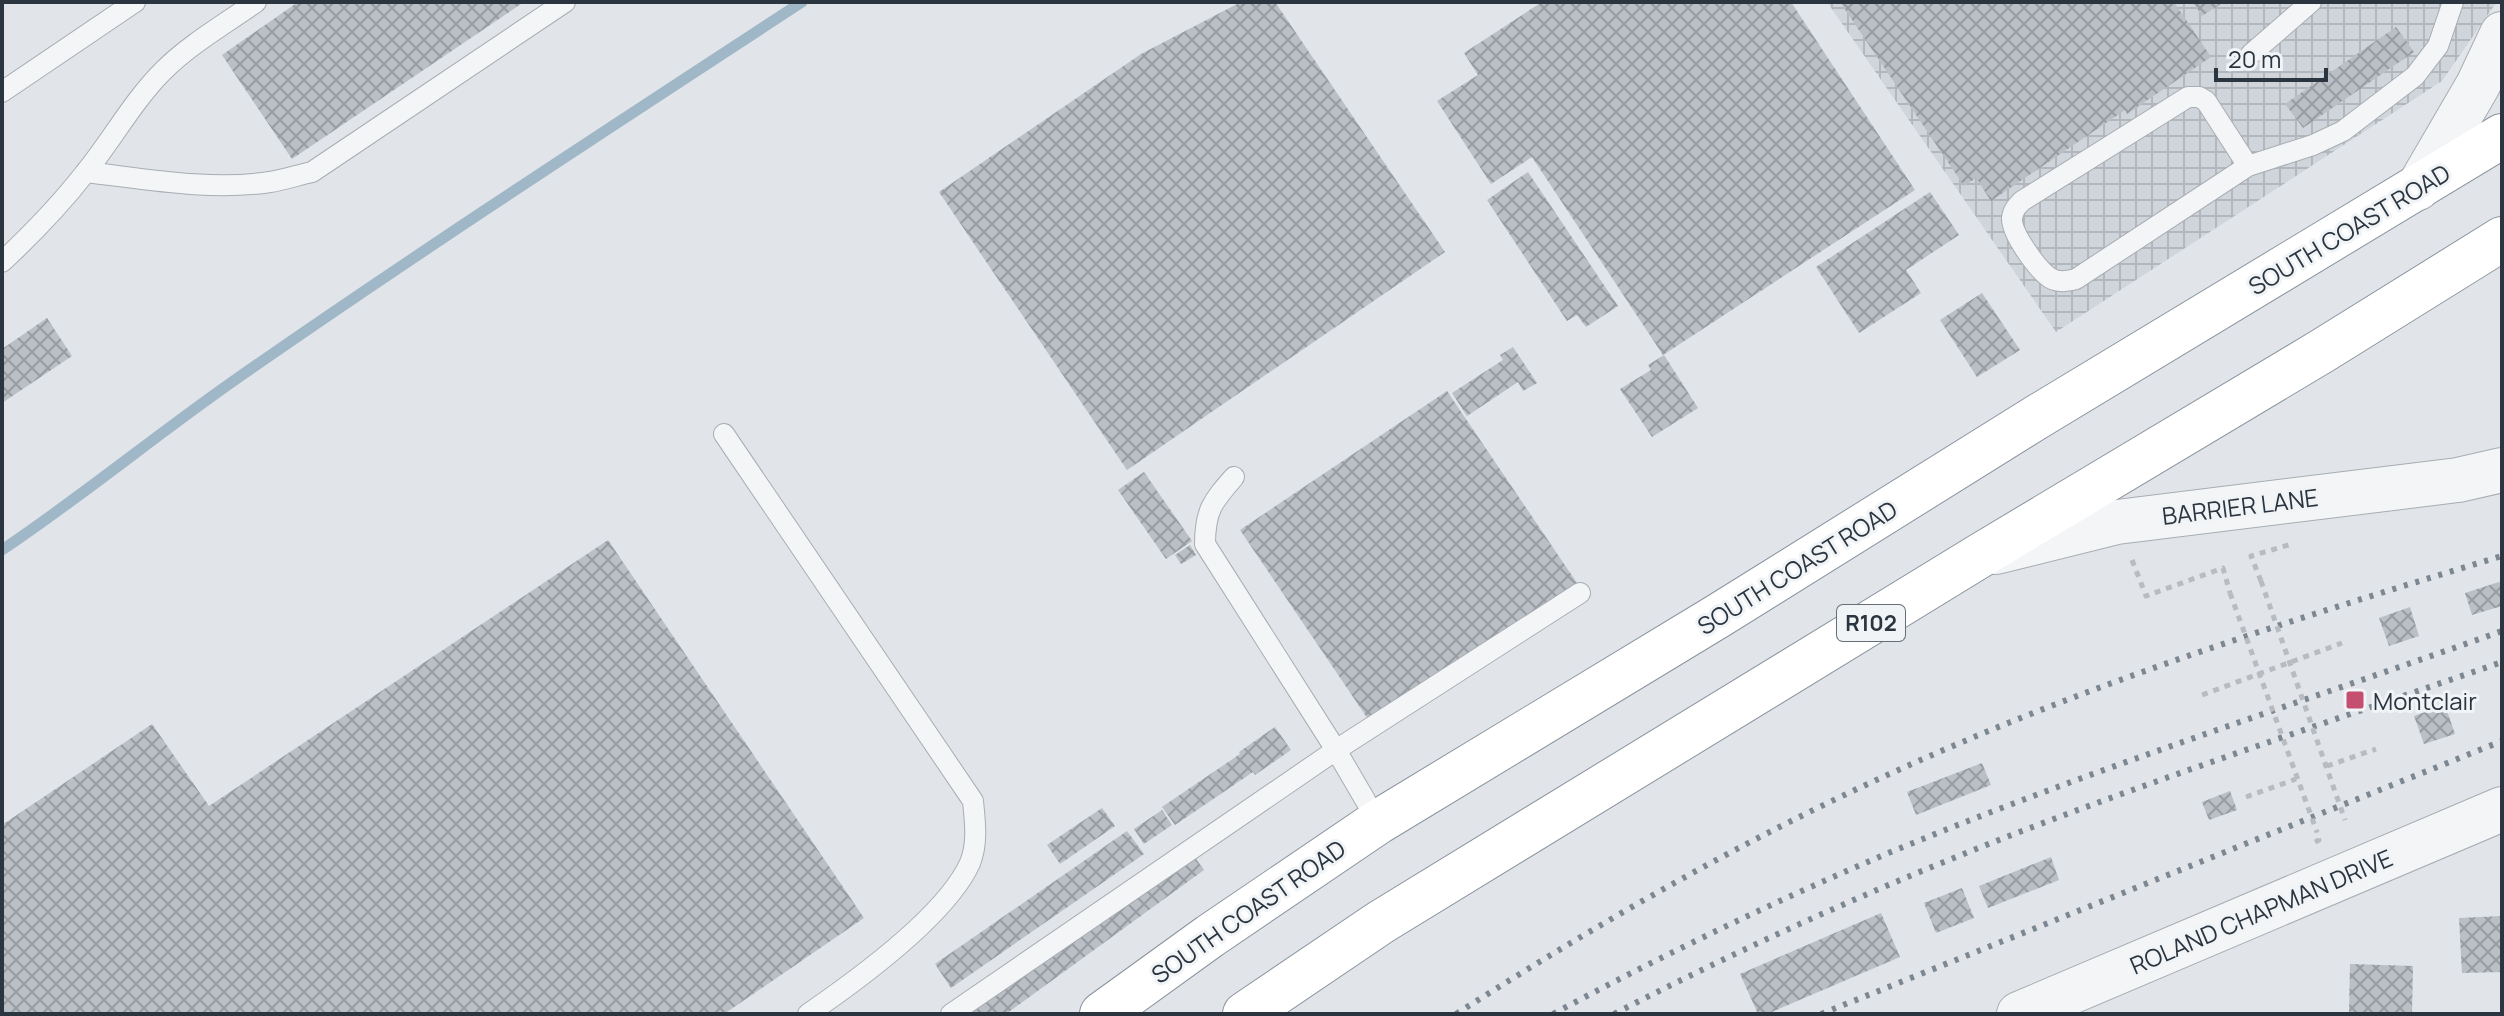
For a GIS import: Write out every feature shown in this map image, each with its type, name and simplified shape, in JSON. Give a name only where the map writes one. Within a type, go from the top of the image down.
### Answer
[{"type":"highway","name":"SOUTH COAST ROAD","points":[[1102,1014],[1378,822],[2502,136]]},
{"type":"highway","name":"R102","points":[[1245,1014],[1381,922],[2502,239]]},
{"type":"street","points":[[2418,188],[2478,85],[2502,34]]},
{"type":"street","name":"BARRIER LANE","points":[[1981,555],[2117,522],[2458,480],[2502,470]]},
{"type":"street","name":"ROLAND CHAPMAN DRIVE","points":[[2019,1014],[2502,809]]},
{"type":"lane","points":[[2,92],[135,2]]},
{"type":"lane","points":[[2,262],[33,233],[86,172],[163,71],[256,2]]},
{"type":"lane","points":[[86,172],[165,182],[230,185],[271,182],[312,172],[565,2]]},
{"type":"lane","points":[[2251,54],[2311,2]]},
{"type":"lane","points":[[2248,166],[2206,101],[2188,97],[2022,201],[2014,210],[2012,220],[2029,254],[2050,278],[2062,282],[2076,279],[2248,166],[2313,145],[2343,131],[2415,76],[2438,46],[2453,2]]},
{"type":"lane","points":[[724,434],[973,801],[977,834],[970,862],[953,888],[900,944],[808,1014]]},
{"type":"lane","points":[[1234,477],[1215,499],[1205,522],[1205,544],[1378,822]]},
{"type":"lane","points":[[951,1014],[1336,750],[1580,593]]},
{"type":"path","points":[[2117,522],[2146,596],[2223,568],[2317,832]]},
{"type":"path","points":[[2261,581],[2345,820]]},
{"type":"path","points":[[2202,695],[2342,643]]},
{"type":"path","points":[[2327,766],[2376,749]]},
{"type":"path","points":[[2246,797],[2296,779]]},
{"type":"shaded area","points":[[1827,2],[2496,3],[2442,81],[2056,332]]},
{"type":"building","points":[[298,2],[524,2],[292,159],[222,55]]},
{"type":"building","points":[[1241,2],[1275,2],[1445,252],[1127,470],[939,192],[1141,54]]},
{"type":"building","points":[[1542,2],[1791,2],[1915,190],[1663,355],[1532,157],[1491,184],[1437,101],[1478,75],[1464,53]]},
{"type":"building","points":[[1840,2],[2174,2],[2211,57],[2127,114],[2125,110],[1991,201],[1976,178],[1964,186]]},
{"type":"building","points":[[2193,2],[2224,2],[2202,16]]},
{"type":"building","points":[[2396,27],[2414,52],[2303,128],[2285,104]]},
{"type":"building","points":[[1528,172],[1618,306],[1586,327],[1577,315],[1567,321],[1487,200]]},
{"type":"building","points":[[1930,192],[1959,235],[1906,270],[1921,293],[1859,333],[1816,267]]},
{"type":"building","points":[[1982,293],[2020,350],[1977,377],[1940,320]]},
{"type":"building","points":[[47,318],[72,356],[2,403],[2,349]]},
{"type":"building","points":[[1513,347],[1537,383],[1523,391],[1518,382],[1467,416],[1452,393],[1503,360],[1500,355]]},
{"type":"building","points":[[1664,355],[1698,408],[1652,437],[1620,389],[1651,370],[1648,365]]},
{"type":"building","points":[[1447,391],[1577,583],[1370,722],[1240,530]]},
{"type":"building","points":[[1144,472],[1192,541],[1166,559],[1118,490]]},
{"type":"building","points":[[608,540],[864,918],[724,1014],[2,1014],[2,825],[152,724],[209,806]]},
{"type":"building","points":[[1190,545],[1196,555],[1181,564],[1175,555]]},
{"type":"building","points":[[2502,581],[2502,606],[2472,615],[2465,593]]},
{"type":"building","points":[[2410,607],[2419,636],[2389,646],[2379,618]]},
{"type":"building","points":[[2445,705],[2455,734],[2424,744],[2414,716]]},
{"type":"building","points":[[1275,727],[1291,750],[1175,825],[1162,807]]},
{"type":"building","points":[[1982,763],[1991,785],[1916,815],[1907,792]]},
{"type":"building","points":[[2230,791],[2237,810],[2209,820],[2202,802]]},
{"type":"building","points":[[1102,808],[1115,826],[1060,864],[1047,845]]},
{"type":"building","points":[[1162,810],[1172,825],[1144,844],[1134,829]]},
{"type":"building","points":[[1127,831],[1144,854],[951,988],[935,964]]},
{"type":"building","points":[[1189,849],[1204,870],[1006,1014],[956,1014]]},
{"type":"building","points":[[2051,857],[2059,880],[1988,908],[1979,886]]},
{"type":"building","points":[[1962,888],[1974,918],[1936,933],[1924,903]]},
{"type":"building","points":[[1881,913],[1900,957],[1767,1014],[1758,1014],[1740,974]]},
{"type":"building","points":[[2502,916],[2502,972],[2462,973],[2459,918]]},
{"type":"building","points":[[2350,964],[2413,966],[2412,1014],[2349,1014]]},
{"type":"waterway","points":[[2,550],[311,327],[802,2]]},
{"type":"railway","points":[[1456,1014],[1565,946],[1788,822],[1978,735],[2200,652],[2502,556]]},
{"type":"railway","points":[[1553,1014],[1759,910],[1962,823],[2502,631]]},
{"type":"railway","points":[[1614,1014],[1775,935],[1995,841],[2163,779],[2502,662]]},
{"type":"railway","points":[[1821,1014],[2502,741]]},
{"type":"place","name":"Montclair","points":[[2355,700]]}]
